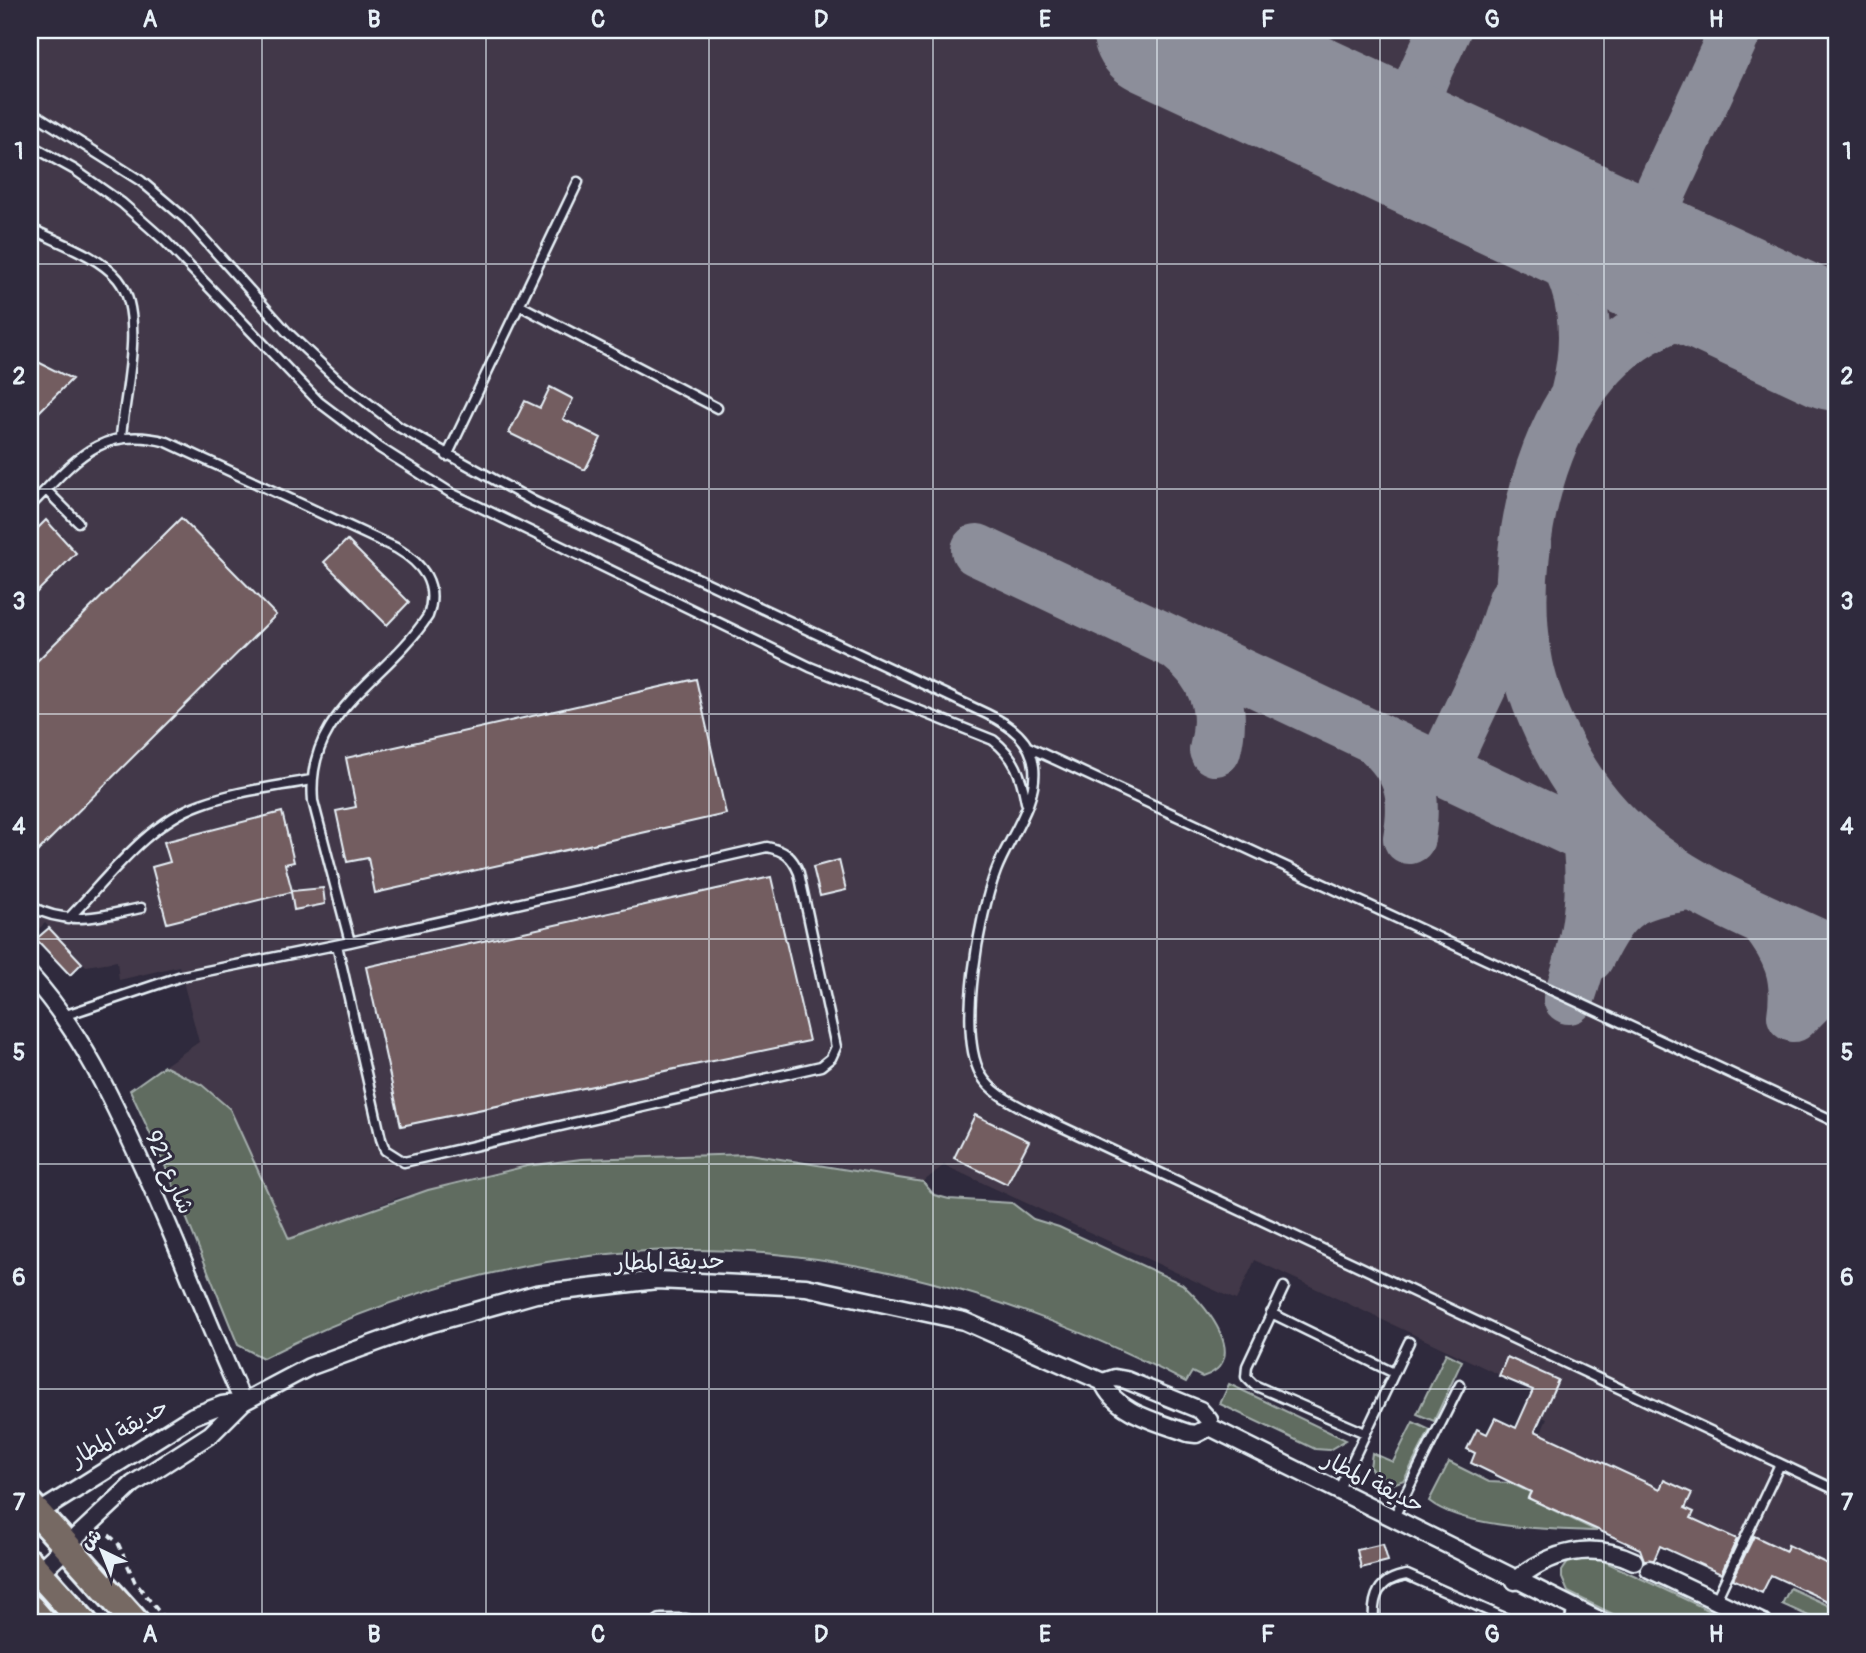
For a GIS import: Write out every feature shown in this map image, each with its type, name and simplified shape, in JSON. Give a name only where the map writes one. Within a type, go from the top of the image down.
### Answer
[{"type":"highway","points":[[34,1505],[136,1623]]},
{"type":"highway","points":[[33,1560],[43,1533],[34,1505]]},
{"type":"highway","points":[[33,1560],[68,1545]]},
{"type":"highway","points":[[33,1560],[84,1623]]},
{"type":"highway","points":[[30,1608],[43,1623]]},
{"type":"street","name":"شارع 921","points":[[30,975],[63,1016],[126,1130],[243,1402]]},
{"type":"street","name":"حديقة المطار","points":[[68,1545],[133,1484],[211,1434],[243,1402],[309,1367],[422,1326],[536,1294],[657,1280],[806,1287],[964,1321],[1103,1382],[1126,1380],[1200,1410],[1209,1420],[1210,1427]]},
{"type":"street","name":"حديقة المطار","points":[[1103,1382],[1107,1392],[1124,1407],[1188,1433],[1196,1434],[1210,1427]]},
{"type":"street","name":"حديقة المطار","points":[[34,1505],[193,1416],[222,1405],[243,1402]]},
{"type":"street","name":"حديقة المطار","points":[[1210,1427],[1515,1581],[1571,1616],[1605,1623]]},
{"type":"street","points":[[1515,1581],[1544,1560],[1579,1550],[1606,1551],[1634,1561]]},
{"type":"street","points":[[1650,1569],[1763,1623]]},
{"type":"street","points":[[662,1623],[686,1623]]},
{"type":"lane","points":[[30,111],[141,181],[187,220],[287,332],[338,380],[399,427],[447,456],[533,501],[988,714],[1018,733],[1028,747],[1034,766],[1034,786],[990,889],[975,962],[971,1023],[973,1052],[980,1073],[995,1092],[1026,1111],[1836,1490]]},
{"type":"lane","points":[[30,145],[75,170],[122,203],[165,241],[319,402],[380,449],[451,493],[810,667],[993,740],[1018,767],[1027,805]]},
{"type":"lane","points":[[447,456],[578,182]]},
{"type":"lane","points":[[30,228],[101,265],[117,278],[128,297],[133,318],[121,436]]},
{"type":"lane","points":[[519,305],[717,408]]},
{"type":"lane","points":[[30,506],[93,446],[121,436],[144,436],[167,442],[396,548],[420,564],[426,573],[432,594],[428,616],[326,731],[315,754],[311,780],[313,801],[350,943]]},
{"type":"lane","points":[[46,489],[78,522]]},
{"type":"lane","points":[[1028,747],[1836,1122]]},
{"type":"lane","points":[[68,919],[144,840],[170,819],[199,804],[311,780]]},
{"type":"lane","points":[[63,1016],[182,976],[337,945],[350,943],[767,847],[782,850],[794,860],[799,873],[836,1047],[831,1058],[821,1066],[404,1162],[393,1158],[381,1139],[337,945]]},
{"type":"lane","points":[[30,906],[68,919],[81,920],[141,908]]},
{"type":"lane","points":[[1284,1287],[1247,1366],[1248,1380],[1365,1433]]},
{"type":"lane","points":[[1271,1313],[1394,1373]]},
{"type":"lane","points":[[1338,1490],[1409,1342]]},
{"type":"lane","points":[[1393,1519],[1460,1385]]},
{"type":"lane","points":[[1716,1600],[1780,1464]]},
{"type":"lane","points":[[1374,1623],[1373,1605],[1382,1584],[1395,1577],[1407,1575],[1501,1620],[1516,1623]]},
{"type":"path","points":[[30,1473],[34,1505]]},
{"type":"path","points":[[109,1535],[118,1543],[135,1582],[169,1623]]},
{"type":"shaded area","points":[[30,30],[1836,30],[1836,1608],[1784,1581],[1792,1564],[1773,1571],[1762,1593],[1732,1579],[1739,1565],[1727,1559],[1720,1574],[1661,1546],[1655,1556],[1528,1498],[1530,1492],[1471,1463],[1475,1453],[1467,1449],[1476,1429],[1487,1433],[1495,1418],[1539,1437],[1547,1419],[1525,1409],[1532,1390],[1255,1260],[1236,1300],[944,1165],[923,1182],[809,1161],[725,1153],[473,1178],[397,1198],[289,1240],[230,1109],[202,1085],[164,1066],[199,1042],[179,966],[119,980],[117,961],[86,966],[45,923],[30,937]]},
{"type":"green space","points":[[164,1066],[202,1085],[230,1109],[289,1239],[428,1190],[527,1166],[581,1159],[749,1154],[923,1182],[934,1195],[949,1199],[1012,1203],[1033,1219],[1059,1227],[1182,1284],[1202,1306],[1220,1333],[1224,1359],[1217,1369],[1202,1377],[1192,1372],[1186,1382],[1071,1329],[956,1289],[842,1263],[727,1251],[612,1254],[496,1272],[380,1307],[263,1358],[238,1345],[167,1170],[130,1090]]},
{"type":"green space","points":[[1446,1353],[1462,1361],[1434,1421],[1417,1414]]},
{"type":"green space","points":[[1229,1384],[1346,1440],[1329,1450],[1315,1449],[1220,1404]]},
{"type":"green space","points":[[1413,1422],[1430,1430],[1404,1480],[1393,1484],[1375,1475],[1370,1467],[1372,1453],[1393,1462]]},
{"type":"green space","points":[[1449,1462],[1489,1482],[1510,1483],[1530,1492],[1528,1498],[1597,1531],[1509,1526],[1444,1510],[1429,1501]]},
{"type":"green space","points":[[1593,1556],[1736,1623],[1631,1623],[1568,1592],[1562,1571],[1571,1558]]},
{"type":"green space","points":[[1790,1588],[1836,1609],[1836,1623],[1824,1623],[1782,1604]]},
{"type":"building","points":[[30,358],[72,379],[30,421]]},
{"type":"building","points":[[550,387],[573,399],[563,419],[601,438],[585,470],[509,433],[525,401],[540,408]]},
{"type":"building","points":[[181,518],[276,615],[30,859],[30,668]]},
{"type":"building","points":[[46,520],[76,553],[30,599],[30,536]]},
{"type":"building","points":[[347,540],[409,602],[387,625],[324,562]]},
{"type":"building","points":[[696,679],[726,814],[375,893],[368,858],[347,862],[336,811],[356,807],[346,758]]},
{"type":"building","points":[[282,812],[294,862],[285,864],[292,891],[323,888],[325,904],[294,910],[291,892],[167,923],[152,867],[170,862],[164,842]]},
{"type":"building","points":[[839,860],[846,890],[820,896],[813,867]]},
{"type":"building","points":[[771,877],[809,1041],[401,1126],[366,967]]},
{"type":"building","points":[[49,928],[82,963],[70,975],[36,939]]},
{"type":"building","points":[[975,1115],[1029,1141],[1007,1184],[954,1158]]},
{"type":"building","points":[[1507,1357],[1558,1380],[1535,1431],[1660,1489],[1664,1480],[1692,1493],[1685,1508],[1694,1512],[1691,1518],[1737,1539],[1721,1574],[1660,1546],[1654,1560],[1644,1560],[1640,1549],[1528,1498],[1531,1492],[1471,1463],[1475,1453],[1467,1449],[1477,1429],[1487,1434],[1495,1418],[1516,1428],[1533,1390],[1499,1376]]},
{"type":"building","points":[[1754,1536],[1786,1551],[1788,1545],[1836,1568],[1836,1605],[1771,1575],[1762,1593],[1733,1579]]},
{"type":"building","points":[[1383,1544],[1388,1561],[1361,1568],[1357,1550]]},
{"type":"taxiway","points":[[1445,30],[1420,85],[1415,119],[1419,136],[1430,151],[1449,166]]},
{"type":"taxiway","points":[[1684,272],[1657,250],[1650,235],[1649,217],[1736,30]]},
{"type":"taxiway","points":[[1331,112],[1344,115],[1380,112],[1400,102],[1420,85]]},
{"type":"taxiway","points":[[1508,194],[1531,214],[1550,236],[1565,258],[1575,282],[1582,308],[1584,335],[1576,395]]},
{"type":"taxiway","points":[[1580,225],[1610,230],[1629,227],[1645,217],[1652,208]]},
{"type":"taxiway","points":[[1766,311],[1726,308],[1697,310],[1640,332],[1602,364],[1571,404],[1548,452],[1532,503],[1524,557],[1522,609],[1526,657],[1535,692],[1559,748],[1589,796],[1614,825],[1641,850],[1702,890],[1836,953]]},
{"type":"taxiway","points":[[977,550],[1632,859]]},
{"type":"taxiway","points":[[1442,769],[1497,652],[1514,600]]},
{"type":"taxiway","points":[[1179,646],[1201,668],[1214,692],[1219,720],[1215,750]]},
{"type":"taxiway","points":[[1376,738],[1397,761],[1408,783],[1412,808],[1409,838]]},
{"type":"taxiway","points":[[1569,998],[1583,950],[1590,904],[1590,858],[1583,808]]},
{"type":"taxiway","points":[[1588,957],[1607,924],[1626,903],[1652,892],[1689,885]]},
{"type":"taxiway","points":[[1764,920],[1780,942],[1790,965],[1795,988],[1793,1016],[1813,996],[1836,982]]},
{"type":"runway","points":[[1158,30],[1836,345]]}]
